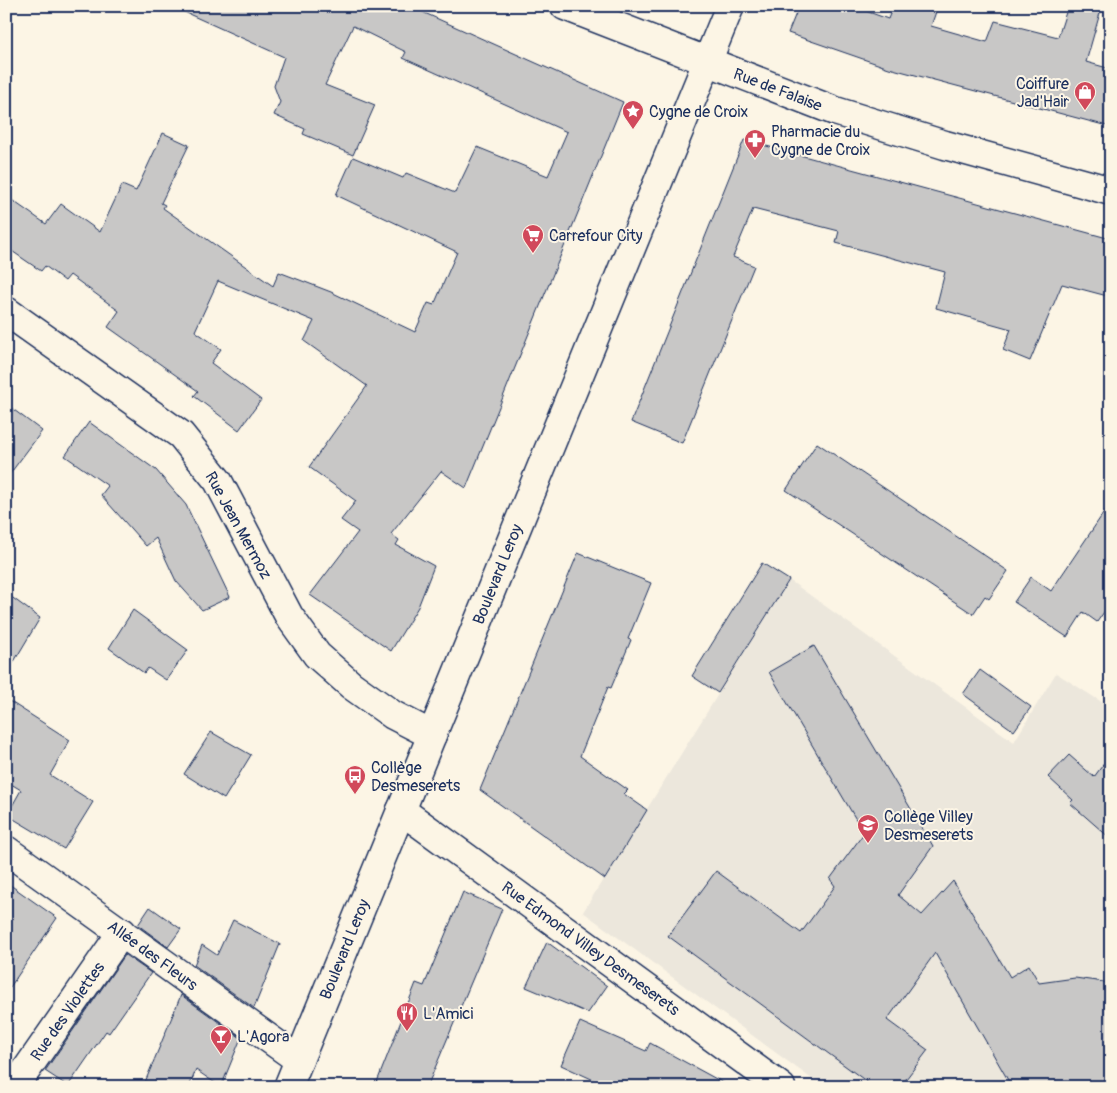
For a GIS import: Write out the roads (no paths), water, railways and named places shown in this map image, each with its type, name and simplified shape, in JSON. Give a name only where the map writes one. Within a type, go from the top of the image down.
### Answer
[{"type":"main road","name":"Rue de Falaise","points":[[565,6],[835,111],[945,145],[1111,191]]},
{"type":"main road","name":"Boulevard Leroy","points":[[288,1087],[730,6]]},
{"type":"main road","name":"Rue Jean Mermoz","points":[[6,311],[180,435],[218,481],[289,616],[317,656],[351,685],[393,715],[432,735]]},
{"type":"main road","name":"Rue Edmond Villey Desmeserets","points":[[401,810],[781,1087]]},
{"type":"main road","name":"Allée des Fleurs","points":[[6,850],[298,1060]]},
{"type":"main road","name":"Rue des Violettes","points":[[6,1082],[20,1079],[122,932]]},
{"type":"place","name":"Coiffure Jad'Hair","points":[[1085,111]]},
{"type":"place","name":"Cygne de Croix","points":[[633,130]]},
{"type":"place","name":"Pharmacie du Cygne de Croix","points":[[755,159]]},
{"type":"place","name":"Carrefour City","points":[[533,254]]},
{"type":"place","name":"Collège Desmeserets","points":[[355,795]]},
{"type":"place","name":"Collège Villey Desmeserets","points":[[868,844]]},
{"type":"place","name":"L'Amici","points":[[407,1032]]},
{"type":"place","name":"L'Agora","points":[[221,1055]]}]
